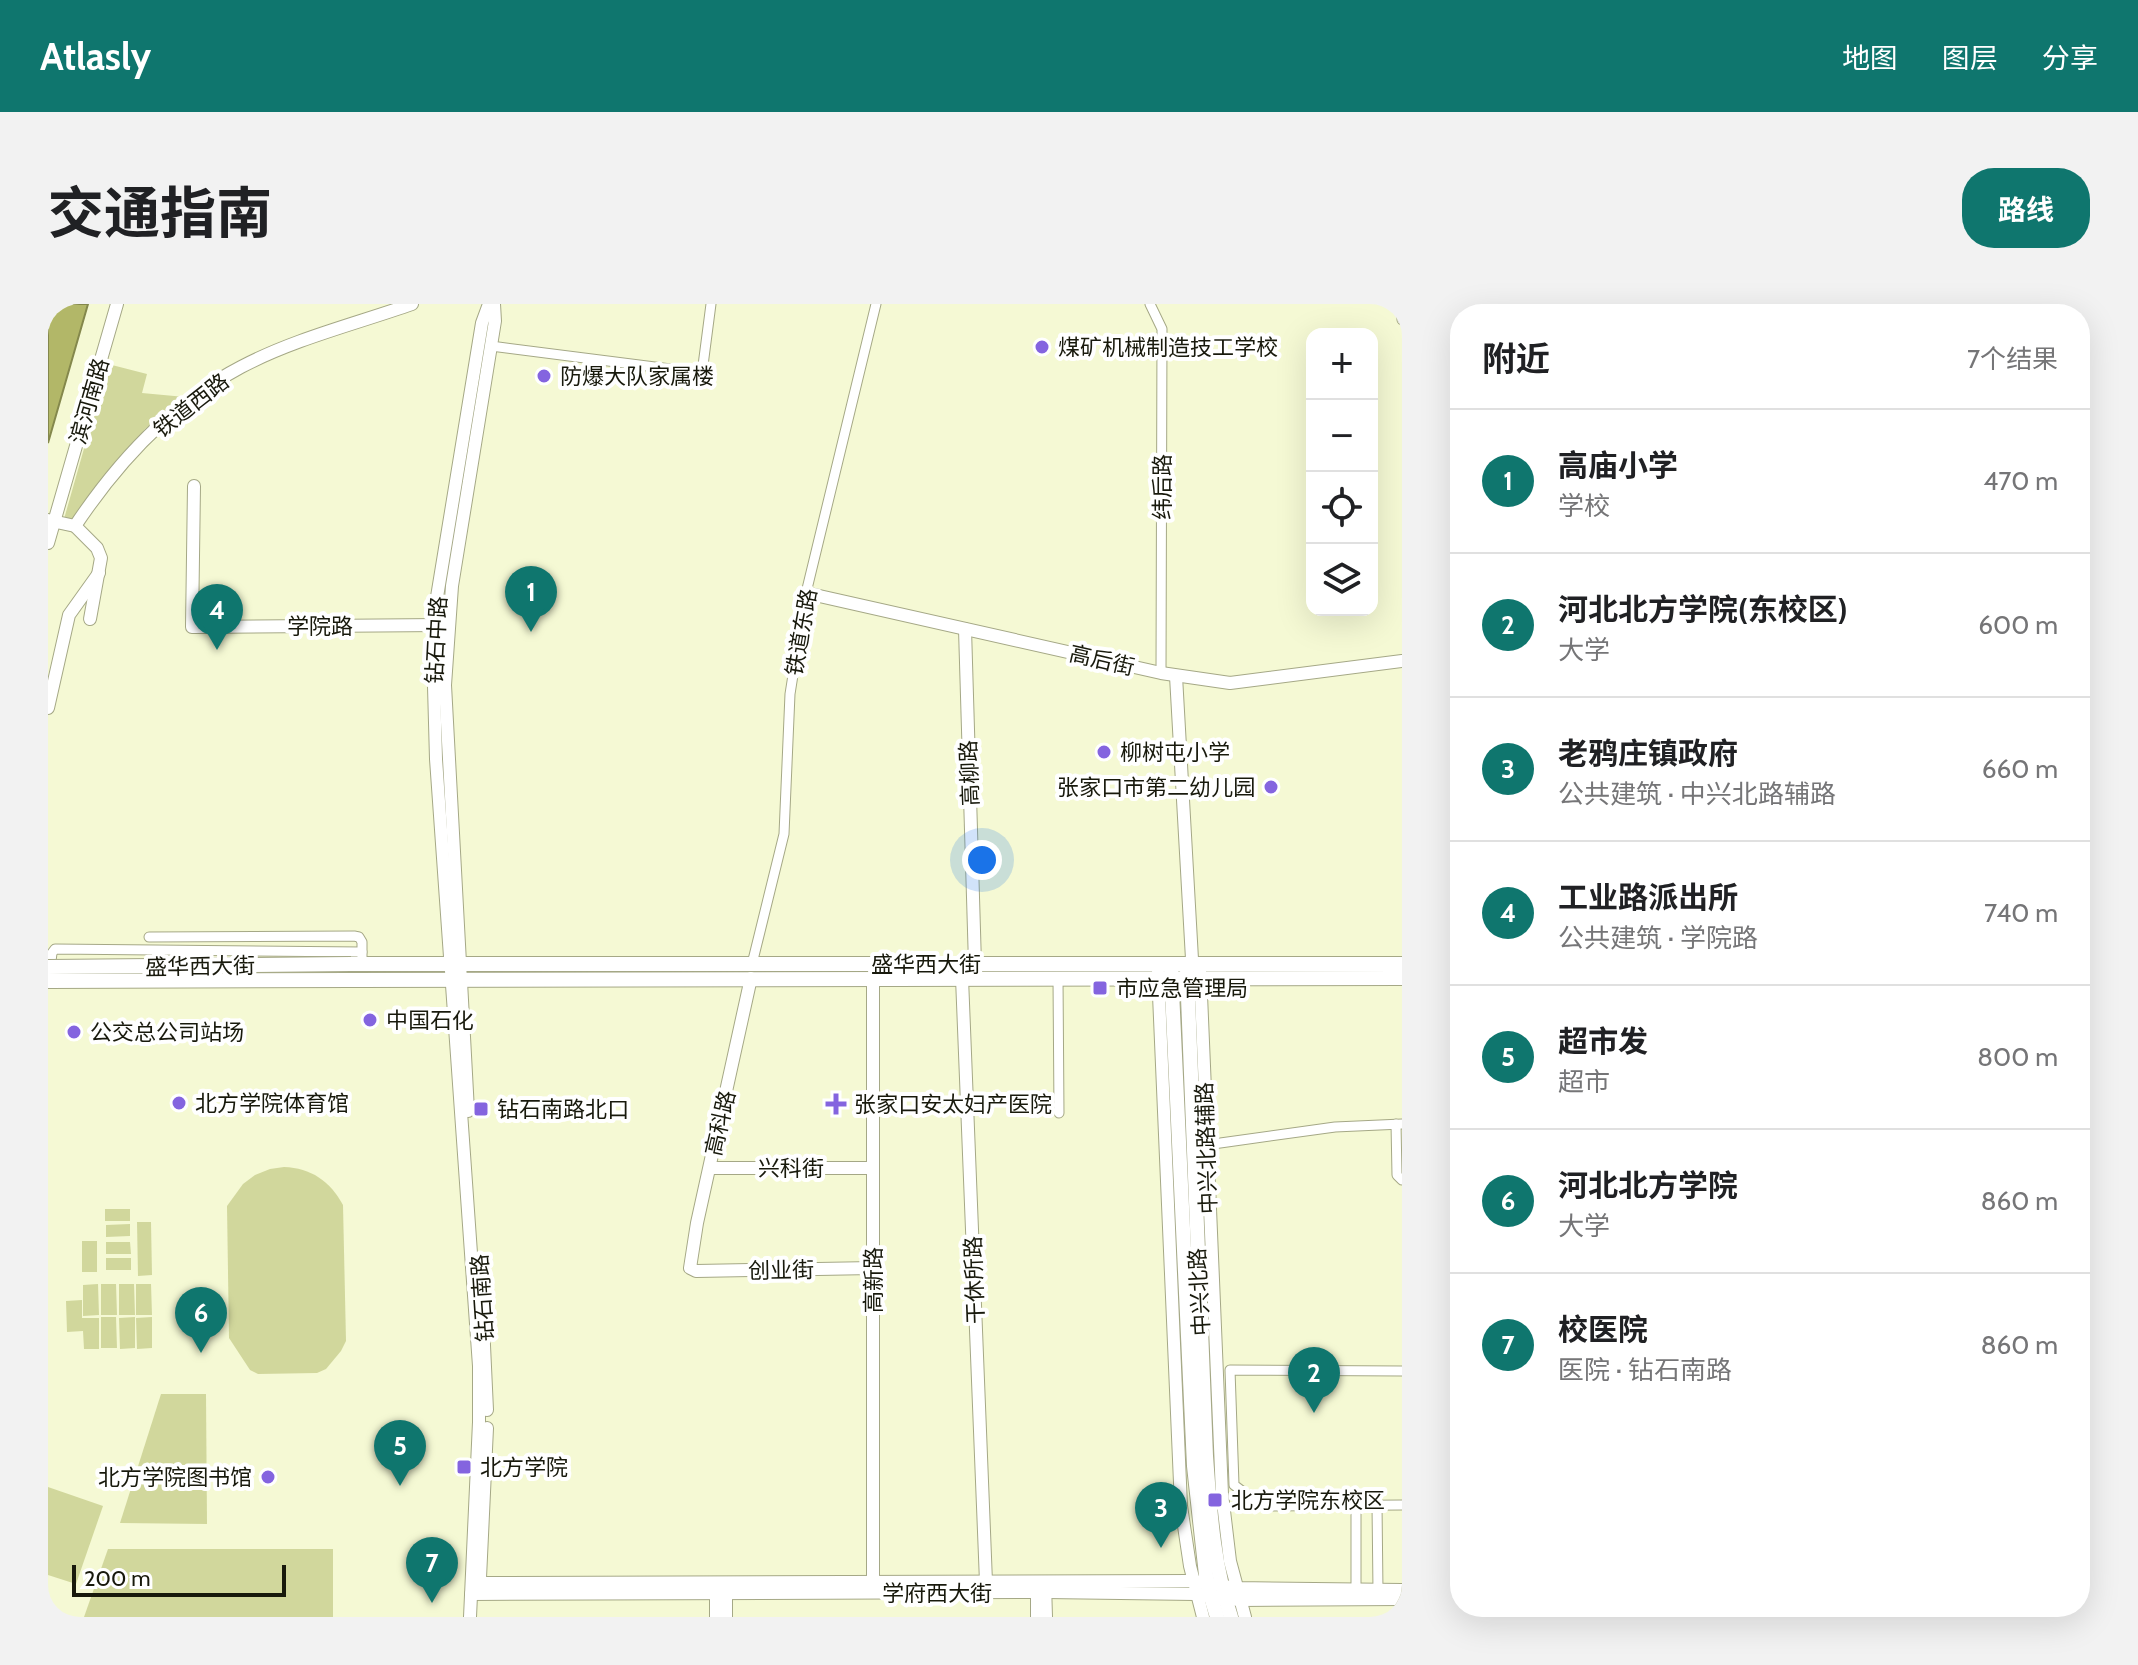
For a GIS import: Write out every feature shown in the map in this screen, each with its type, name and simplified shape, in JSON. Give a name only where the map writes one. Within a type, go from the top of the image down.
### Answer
[{"type":"main road","name":"盛华西大街","points":[[48,967],[358,960],[604,971],[1106,964],[1180,970],[1402,978]]},
{"type":"main road","name":"盛华西大街","points":[[752,971],[873,978],[1058,978],[1262,964],[1402,964]]},
{"type":"main road","name":"中兴北路","points":[[1180,970],[1194,1466],[1216,1591],[1217,1617]]},
{"type":"main road","name":"盛华西大街","points":[[48,982],[456,980],[604,971]]},
{"type":"main road","name":"中兴北路","points":[[1216,1591],[1231,1617]]},
{"type":"street","name":"滨河南路","points":[[48,543],[50,520],[109,304]]},
{"type":"street","name":"滨河南路","points":[[50,520],[117,304]]},
{"type":"street","name":"铁道西路","points":[[75,526],[134,450],[182,406],[213,383],[292,345],[412,304]]},
{"type":"street","name":"钻石中路","points":[[441,625],[452,586],[491,346],[492,304]]},
{"type":"street","name":"钻石中路","points":[[456,980],[434,700],[441,625],[438,589],[481,333],[492,304]]},
{"type":"street","points":[[491,346],[702,373],[711,304]]},
{"type":"street","name":"铁道东路","points":[[752,971],[784,834],[790,694],[806,593],[876,304]]},
{"type":"street","name":"纬后路","points":[[1150,304],[1162,329],[1161,673]]},
{"type":"street","points":[[1401,304],[1402,320]]},
{"type":"street","name":"学院路","points":[[194,486],[192,627],[441,625]]},
{"type":"street","points":[[50,520],[75,526],[99,553],[99,573],[90,619]]},
{"type":"street","points":[[48,708],[69,615],[99,573]]},
{"type":"street","name":"高后街","points":[[806,593],[1161,673],[1230,683],[1402,661]]},
{"type":"street","name":"高柳路","points":[[965,629],[975,964]]},
{"type":"street","points":[[1106,964],[1129,958],[1180,970],[1176,676]]},
{"type":"street","points":[[48,982],[55,949],[358,960],[362,942],[354,936],[149,937]]},
{"type":"street","name":"中兴北路辅路","points":[[1180,970],[1206,1145],[1222,1494],[1216,1591],[1203,1617]]},
{"type":"street","name":"高科路","points":[[690,1268],[752,971]]},
{"type":"street","name":"高新路","points":[[873,978],[873,1582]]},
{"type":"street","name":"干休所路","points":[[962,978],[986,1582]]},
{"type":"street","points":[[1058,978],[1059,1113]]},
{"type":"street","name":"钻石南路","points":[[456,980],[479,1366],[475,1588],[478,1617]]},
{"type":"street","points":[[1206,1145],[1335,1127],[1399,1124],[1397,1175],[1402,1180]]},
{"type":"street","name":"兴科街","points":[[710,1168],[873,1168]]},
{"type":"street","name":"创业街","points":[[690,1268],[696,1271],[873,1268]]},
{"type":"street","points":[[1402,1371],[1230,1370],[1234,1485],[1262,1506],[1402,1505]]},
{"type":"street","points":[[1356,1505],[1356,1589]]},
{"type":"street","points":[[1377,1505],[1378,1590]]},
{"type":"street","name":"学府西大街","points":[[721,1588],[873,1582],[986,1582],[1041,1587]]},
{"type":"street","points":[[1037,1617],[1041,1587]]},
{"type":"street","points":[[1041,1587],[1046,1617]]},
{"type":"street","name":"学府西大街","points":[[475,1588],[1041,1587],[1402,1599]]},
{"type":"street","name":"钻石南路","points":[[470,1617],[475,1588]]},
{"type":"street","points":[[716,1617],[721,1588]]},
{"type":"street","points":[[721,1588],[726,1617]]},
{"type":"street","name":"学府西大街","points":[[1216,1591],[1402,1590]]},
{"type":"street","name":"中兴北路辅路","points":[[1216,1591],[1245,1617]]},
{"type":"shaded area","points":[[48,304],[88,304],[48,443]]},
{"type":"shaded area","points":[[108,364],[147,374],[142,393],[185,397],[145,429],[73,521],[64,519]]},
{"type":"shaded area","points":[[284,1167],[319,1177],[343,1205],[346,1341],[326,1369],[317,1373],[258,1374],[250,1370],[229,1338],[227,1206],[243,1184],[255,1175]]},
{"type":"shaded area","points":[[105,1209],[130,1209],[130,1221],[105,1221]]},
{"type":"shaded area","points":[[137,1222],[151,1222],[152,1275],[138,1276]]},
{"type":"shaded area","points":[[130,1224],[130,1236],[106,1237],[106,1225]]},
{"type":"shaded area","points":[[82,1241],[97,1241],[97,1272],[82,1272]]},
{"type":"shaded area","points":[[106,1242],[130,1242],[131,1254],[106,1254]]},
{"type":"shaded area","points":[[106,1258],[131,1258],[131,1270],[106,1270]]},
{"type":"shaded area","points":[[98,1284],[99,1315],[83,1316],[83,1285]]},
{"type":"shaded area","points":[[101,1284],[116,1284],[117,1315],[101,1315]]},
{"type":"shaded area","points":[[119,1284],[134,1284],[135,1315],[119,1315]]},
{"type":"shaded area","points":[[136,1284],[151,1284],[152,1315],[136,1315]]},
{"type":"shaded area","points":[[82,1300],[82,1318],[99,1318],[99,1349],[84,1349],[83,1331],[67,1332],[66,1301]]},
{"type":"shaded area","points":[[101,1317],[116,1317],[117,1348],[101,1348]]},
{"type":"shaded area","points":[[135,1317],[135,1348],[120,1349],[119,1318]]},
{"type":"shaded area","points":[[152,1317],[152,1348],[137,1349],[136,1318]]},
{"type":"shaded area","points":[[161,1394],[206,1394],[207,1524],[120,1523]]},
{"type":"shaded area","points":[[48,1487],[103,1506],[76,1584],[48,1575]]},
{"type":"shaded area","points":[[108,1549],[333,1549],[333,1617],[84,1617]]},
{"type":"place","name":"煤矿机械制造技工学校","points":[[1042,347]]},
{"type":"place","name":"防爆大队家属楼","points":[[544,376]]},
{"type":"place","name":"高庙小学","points":[[531,632]]},
{"type":"place","name":"工业路派出所","points":[[217,650]]},
{"type":"place","name":"柳树屯小学","points":[[1104,752]]},
{"type":"place","name":"张家口市第二幼儿园","points":[[1271,787]]},
{"type":"place","name":"市应急管理局","points":[[1100,988]]},
{"type":"place","name":"中国石化","points":[[370,1020]]},
{"type":"place","name":"公交总公司站场","points":[[74,1032]]},
{"type":"place","name":"北方学院体育馆","points":[[179,1103]]},
{"type":"place","name":"张家口安太妇产医院","points":[[836,1104]]},
{"type":"place","name":"钻石南路北口","points":[[481,1109]]},
{"type":"place","name":"河北北方学院","points":[[201,1353]]},
{"type":"place","name":"河北北方学院(东校区)","points":[[1314,1413]]},
{"type":"place","name":"北方学院","points":[[464,1467]]},
{"type":"place","name":"北方学院图书馆","points":[[268,1477]]},
{"type":"place","name":"超市发","points":[[400,1486]]},
{"type":"place","name":"北方学院东校区","points":[[1215,1500]]},
{"type":"place","name":"老鸦庄镇政府","points":[[1161,1548]]},
{"type":"place","name":"校医院","points":[[432,1603]]}]
